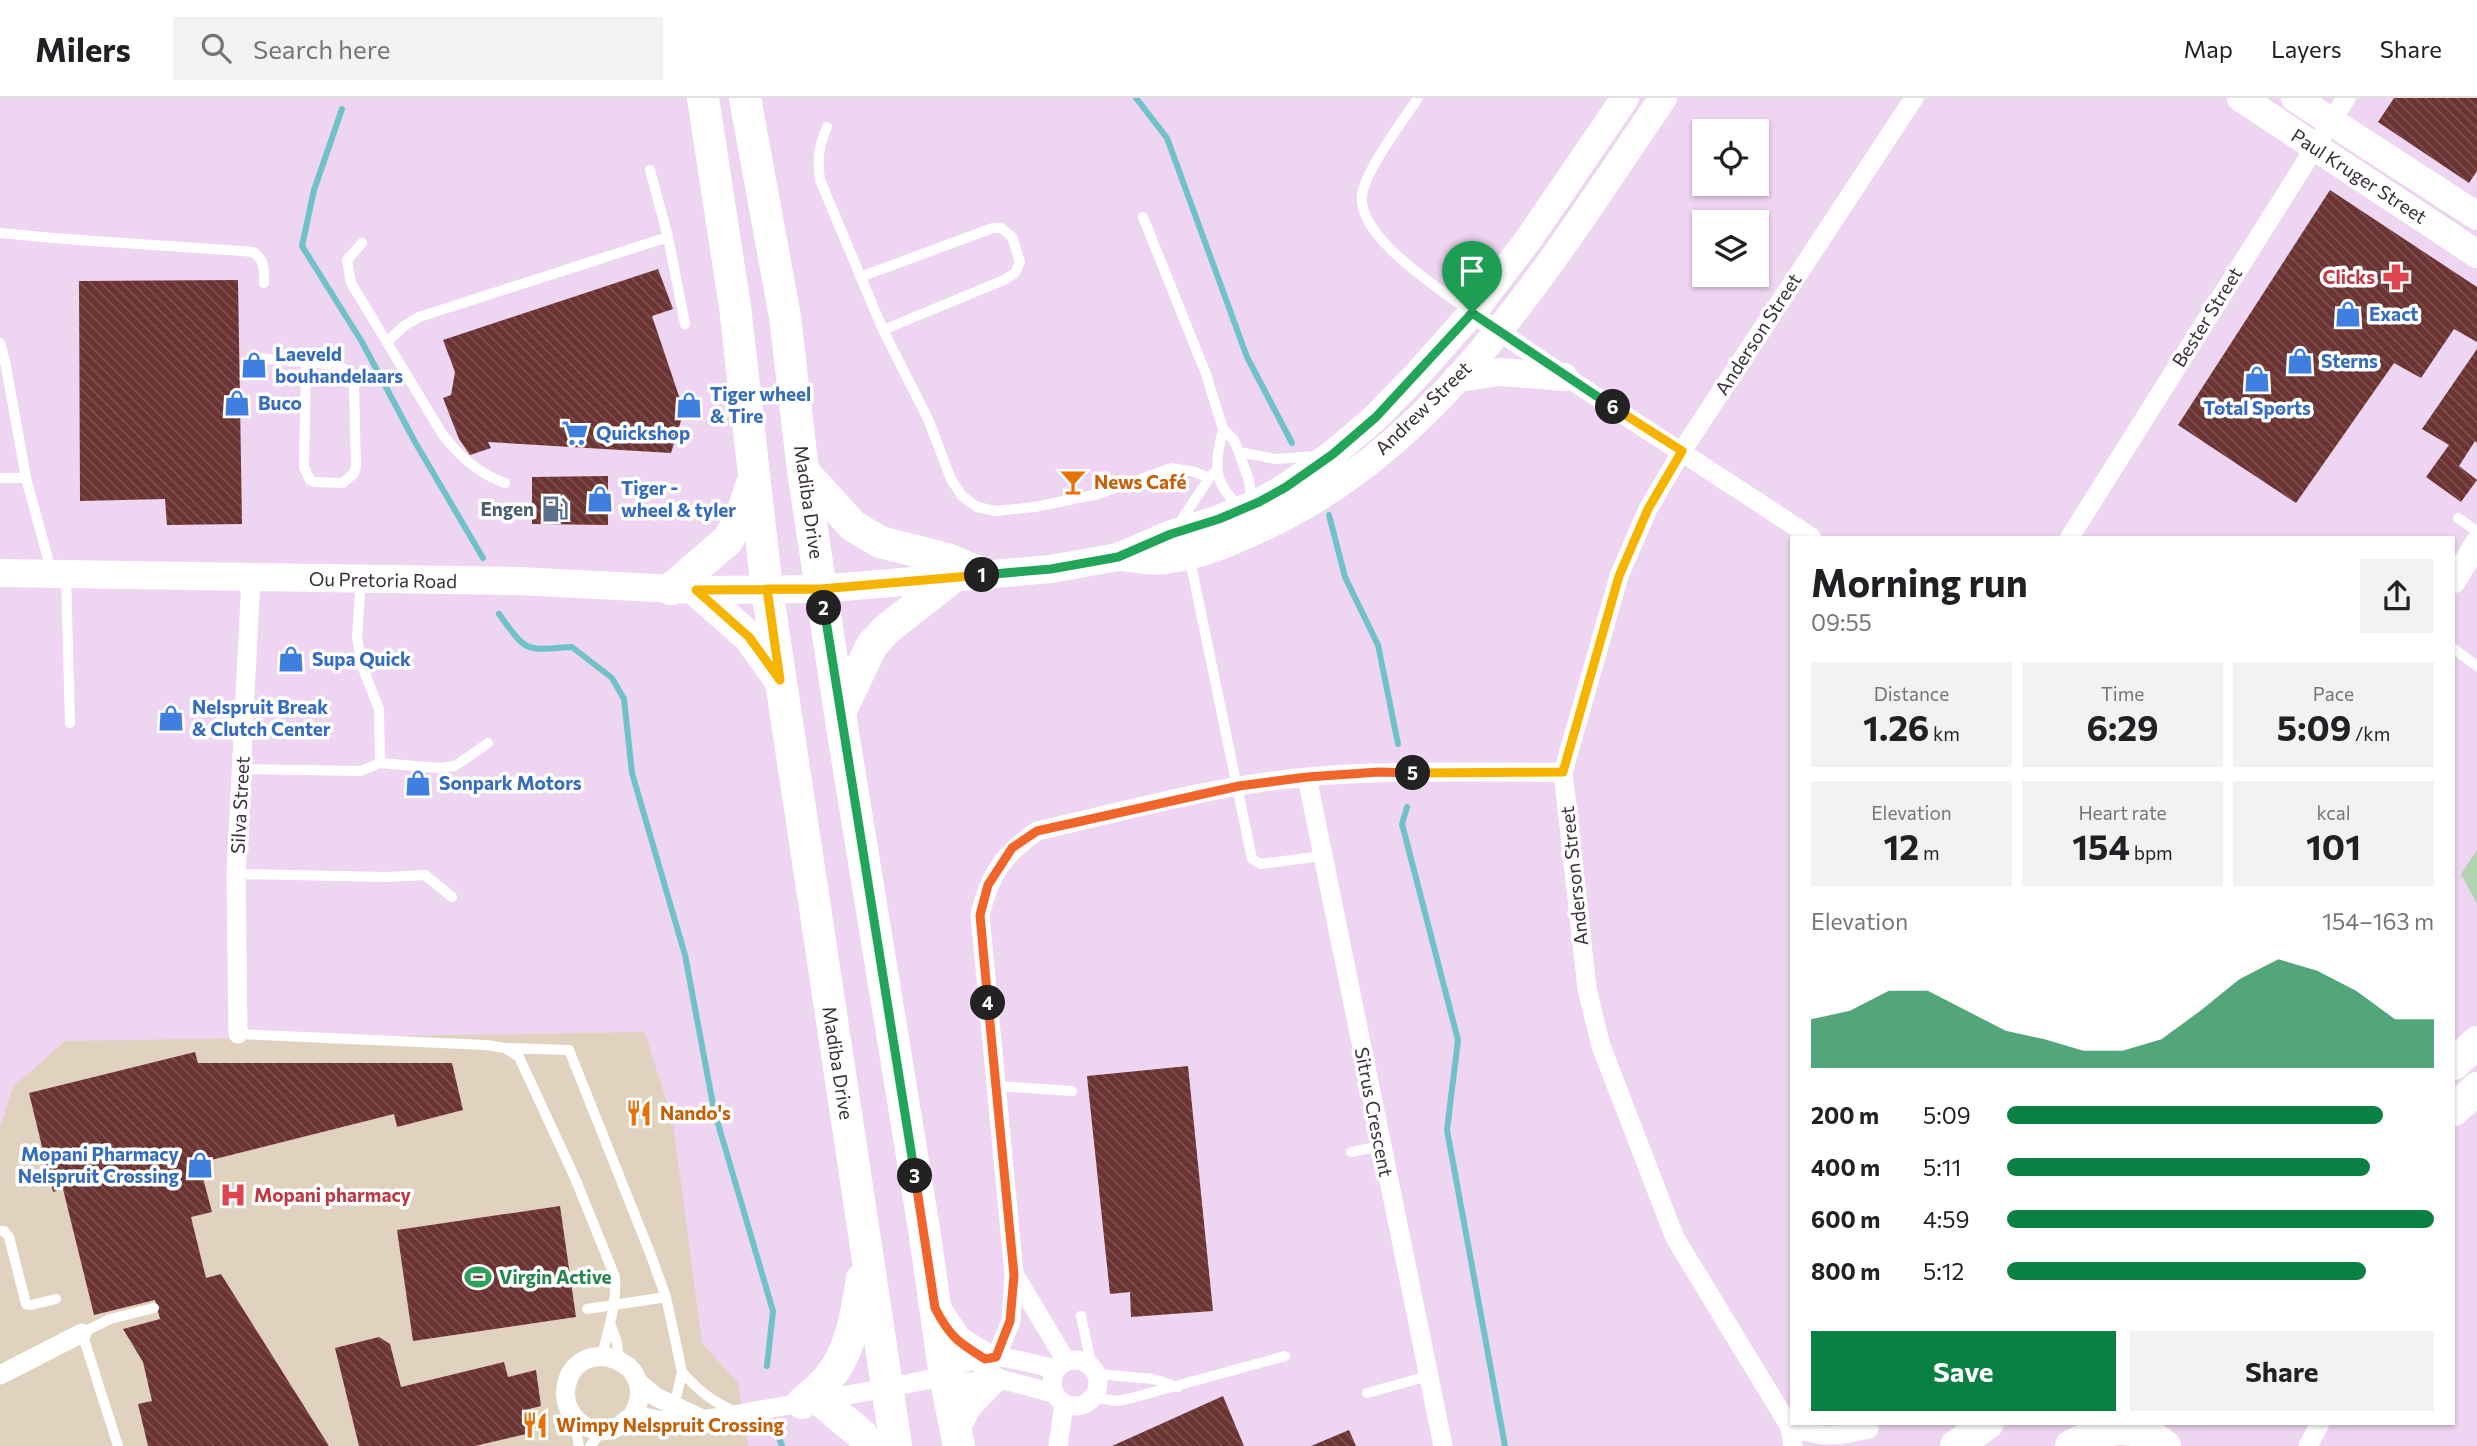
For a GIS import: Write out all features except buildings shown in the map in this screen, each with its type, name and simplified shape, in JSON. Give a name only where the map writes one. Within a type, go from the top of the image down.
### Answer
[{"type":"main road","name":"Madiba Drive","points":[[703,98],[735,307],[780,680],[896,1446]]},
{"type":"main road","name":"Madiba Drive","points":[[746,98],[785,317],[803,471],[821,589],[944,1376],[957,1436]]},
{"type":"main road","name":"Andrew Street","points":[[1118,557],[1161,561],[1189,556],[1236,526],[1333,454],[1392,401],[1472,313],[1528,240],[1625,98]]},
{"type":"main road","name":"Andrew Street","points":[[767,589],[821,589],[1051,569],[1118,557],[1171,534],[1281,520],[1304,508],[1395,441],[1457,378],[1498,331],[1553,258],[1663,98]]},
{"type":"main road","name":"Paul Kruger Street","points":[[2241,98],[2477,254]]},
{"type":"main road","name":"Paul Kruger Street","points":[[2295,98],[2477,216]]},
{"type":"main road","points":[[1457,378],[1501,372],[1564,377]]},
{"type":"main road","points":[[803,471],[853,526],[871,537],[880,542],[947,559],[985,575]]},
{"type":"main road","points":[[754,478],[742,514],[728,540],[683,590],[749,637],[780,680]]},
{"type":"main road","name":"Ou Pretoria Road","points":[[0,573],[518,582],[683,590],[767,589]]},
{"type":"main road","points":[[840,712],[872,645],[887,629],[952,578]]},
{"type":"main road","points":[[2455,1063],[2477,1041]]},
{"type":"main road","points":[[2455,1109],[2477,1088]]},
{"type":"main road","points":[[867,1252],[856,1315],[846,1350],[828,1380],[811,1401],[862,1435],[869,1446]]},
{"type":"main road","points":[[935,1308],[956,1341],[990,1365],[966,1405],[957,1436]]},
{"type":"main road","points":[[1956,1446],[1985,1425]]},
{"type":"main road","points":[[2056,1446],[2082,1425]]},
{"type":"main road","points":[[2071,1446],[2113,1428],[2129,1429],[2151,1436],[2165,1446]]},
{"type":"street","name":"Anderson Street","points":[[1792,1437],[1675,1238],[1601,1046],[1587,989],[1563,772],[1619,576],[1648,509],[1682,451],[1914,98]]},
{"type":"street","name":"Bester Street","points":[[2071,536],[2346,98]]},
{"type":"street","points":[[1472,313],[1564,377],[1810,536]]},
{"type":"street","points":[[2455,579],[2477,544]]},
{"type":"street","name":"Silva Street","points":[[238,1034],[236,874],[251,577]]},
{"type":"street","points":[[990,1365],[1010,1321],[1014,1275],[980,915],[988,885],[1012,848],[1037,831],[1239,786],[1307,777],[1379,772],[1563,772]]},
{"type":"street","name":"Sitrus Crescent","points":[[1307,777],[1443,1446]]},
{"type":"street","points":[[1014,1275],[1059,1358],[1052,1376],[1059,1399],[1058,1446]]},
{"type":"street","points":[[1,1372],[82,1333]]},
{"type":"street","points":[[639,1383],[639,1401],[631,1418],[597,1438],[573,1417],[565,1397],[569,1376],[583,1362],[611,1358],[628,1365],[639,1383],[656,1397],[702,1419]]},
{"type":"street","points":[[631,1418],[668,1421],[702,1419],[944,1376],[964,1383],[990,1365],[1059,1358],[1080,1360],[1095,1370],[1099,1382],[1094,1397],[1080,1406],[1000,1379],[990,1365]]},
{"type":"street","points":[[2308,1446],[2319,1425]]},
{"type":"street","points":[[1792,1437],[1836,1436],[1873,1426]]},
{"type":"street","points":[[1843,1446],[1873,1426]]},
{"type":"lane","points":[[1404,98],[1415,102],[1371,170],[1362,195],[1364,213],[1390,250],[1472,313]]},
{"type":"lane","points":[[827,127],[820,144],[820,180],[883,330],[928,419],[951,479],[962,496],[977,507],[996,511],[1035,507],[1098,494],[1172,468],[1195,472],[1209,478]]},
{"type":"lane","points":[[650,170],[685,324]]},
{"type":"lane","points":[[1143,217],[1206,374],[1223,429],[1216,469],[1171,534]]},
{"type":"lane","points":[[860,277],[993,228],[1001,228],[1012,237],[1020,262],[1016,273],[883,330]]},
{"type":"lane","points":[[0,233],[84,242],[176,245],[253,252],[263,263],[264,282]]},
{"type":"lane","points":[[387,342],[404,326],[419,317],[667,237]]},
{"type":"lane","points":[[362,243],[347,260],[351,283],[455,451],[486,476],[505,483]]},
{"type":"lane","points":[[0,343],[26,478],[59,574],[70,723]]},
{"type":"lane","points":[[256,358],[306,361],[339,365],[350,374],[356,466],[349,479],[343,482],[314,482],[306,475],[306,361]]},
{"type":"lane","points":[[1223,429],[1234,440],[1250,481],[1251,493],[1236,526]]},
{"type":"lane","points":[[1239,452],[1288,459],[1333,454]]},
{"type":"lane","points":[[1216,469],[1222,486],[1231,499],[1236,526]]},
{"type":"lane","points":[[0,478],[26,478]]},
{"type":"lane","points":[[2458,518],[2477,531]]},
{"type":"lane","points":[[1236,526],[1281,520]]},
{"type":"lane","points":[[1189,556],[1239,786],[1252,859],[1256,863],[1322,856]]},
{"type":"lane","points":[[361,580],[356,637],[362,666],[379,709],[380,763]]},
{"type":"lane","points":[[2455,650],[2477,666]]},
{"type":"lane","points":[[242,769],[361,771],[380,763],[439,768],[455,766],[488,743]]},
{"type":"lane","points":[[236,874],[387,877],[425,875],[452,897]]},
{"type":"lane","points":[[238,1034],[569,1050],[666,1297],[682,1372],[677,1394],[671,1405]]},
{"type":"lane","points":[[505,1048],[519,1057],[527,1070],[586,1203],[615,1277],[611,1358]]},
{"type":"lane","points":[[996,1086],[1072,1091]]},
{"type":"lane","points":[[1351,1152],[1381,1146]]},
{"type":"lane","points":[[0,1231],[4,1231],[9,1237],[26,1304],[56,1299]]},
{"type":"lane","points":[[587,1309],[666,1297]]},
{"type":"lane","points":[[118,1446],[82,1333],[110,1319],[154,1308]]},
{"type":"lane","points":[[1081,1316],[1095,1370],[1178,1387]]},
{"type":"lane","points":[[611,1326],[617,1343],[611,1358]]},
{"type":"lane","points":[[1094,1397],[1116,1401],[1178,1387],[1285,1356]]},
{"type":"lane","points":[[682,1372],[698,1390],[714,1402],[741,1413]]},
{"type":"lane","points":[[1367,1393],[1428,1376]]},
{"type":"lane","points":[[573,1417],[579,1446]]},
{"type":"shaded area","points":[[645,1032],[673,1123],[702,1343],[738,1383],[748,1446],[0,1446],[0,1128],[13,1087],[65,1041]]},
{"type":"green space","points":[[2477,850],[2477,904],[2461,874]]},
{"type":"waterway","points":[[1136,98],[1167,138],[1247,357],[1292,443]]},
{"type":"waterway","points":[[342,109],[314,190],[302,246],[362,342],[415,442],[483,558]]},
{"type":"waterway","points":[[1329,515],[1345,577],[1378,645],[1398,744]]},
{"type":"waterway","points":[[499,614],[528,647],[572,647],[612,678],[624,699],[632,773],[685,955],[714,1110],[773,1311],[767,1366]]},
{"type":"waterway","points":[[1407,807],[1402,824],[1458,1040],[1447,1130],[1505,1446]]},
{"type":"waterway","points":[[778,1435],[782,1446]]},
{"type":"place","name":"Clicks","points":[[2396,277]]},
{"type":"place","name":"Exact","points":[[2348,314]]},
{"type":"place","name":"Sterns","points":[[2300,361]]},
{"type":"place","name":"Laeveld bouhandelaars","points":[[254,365]]},
{"type":"place","name":"Total Sports","points":[[2257,379]]},
{"type":"place","name":"Buco","points":[[237,403]]},
{"type":"place","name":"Tiger wheel & Tire","points":[[689,405]]},
{"type":"place","name":"Quickshop","points":[[575,433]]},
{"type":"place","name":"News Café","points":[[1073,482]]},
{"type":"place","name":"Tiger - wheel & tyler","points":[[600,499]]},
{"type":"place","name":"Engen","points":[[555,509]]},
{"type":"place","name":"Supa Quick","points":[[291,659]]},
{"type":"place","name":"Nelspruit Break & Clutch Center","points":[[171,718]]},
{"type":"place","name":"Sonpark Motors","points":[[418,783]]},
{"type":"place","name":"Nando's","points":[[639,1113]]},
{"type":"place","name":"Mopani Pharmacy Nelspruit Crossing","points":[[200,1165]]},
{"type":"place","name":"Mopani pharmacy","points":[[233,1195]]},
{"type":"place","name":"Virgin Active","points":[[478,1277]]},
{"type":"place","name":"Wimpy Nelspruit Crossing","points":[[535,1425]]},
{"type":"route","points":[[1472,313],[1376,417],[1333,454],[1286,487],[1246,509],[1171,534],[1118,557],[1051,569],[821,589],[767,589],[780,680],[749,637],[696,590],[767,589],[821,589],[935,1308],[956,1341],[985,1359],[996,1357],[1008,1331],[1013,1306],[1014,1275],[980,915],[988,885],[1012,848],[1037,831],[1239,786],[1307,777],[1379,772],[1563,772],[1619,576],[1648,509],[1682,451],[1564,377],[1472,313]]}]
